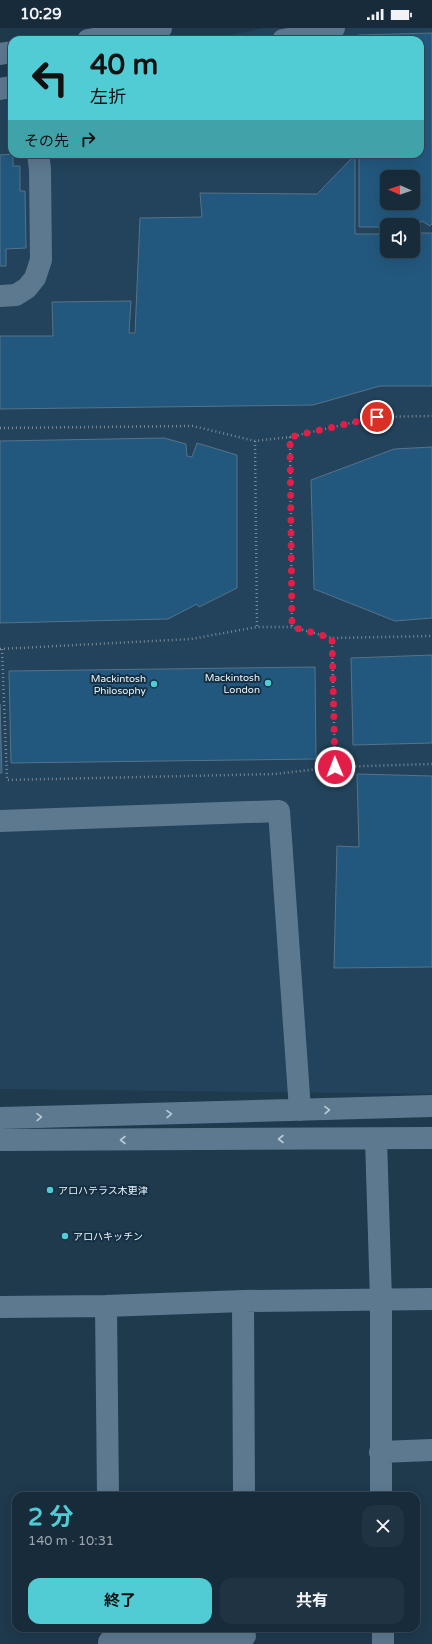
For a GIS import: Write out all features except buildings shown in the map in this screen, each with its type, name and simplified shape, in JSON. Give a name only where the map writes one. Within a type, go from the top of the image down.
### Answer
[{"type":"street","points":[[112,36],[161,28]]},
{"type":"street","points":[[305,36],[334,28]]},
{"type":"street","points":[[0,296],[16,295],[27,288],[35,278],[41,260],[40,169],[39,158]]},
{"type":"street","points":[[0,821],[279,811],[300,1110]]},
{"type":"street","points":[[0,1118],[432,1106]]},
{"type":"street","points":[[0,1140],[432,1138]]},
{"type":"street","points":[[376,1139],[381,1300],[381,1492]]},
{"type":"street","points":[[0,1307],[106,1306],[243,1301],[432,1299]]},
{"type":"street","points":[[243,1301],[244,1492]]},
{"type":"street","points":[[106,1306],[108,1492]]},
{"type":"street","points":[[380,1452],[432,1450]]},
{"type":"street","points":[[383,1632],[383,1644]]},
{"type":"street","points":[[109,1638],[245,1636]]},
{"type":"path","points":[[0,428],[193,426],[255,441],[290,437],[377,417],[432,416]]},
{"type":"path","points":[[290,437],[292,627]]},
{"type":"path","points":[[255,441],[257,628]]},
{"type":"path","points":[[432,636],[332,638],[292,627],[257,628],[191,639],[1,649],[6,780],[275,774],[335,767],[432,764]]},
{"type":"path","points":[[332,638],[335,767]]},
{"type":"shaded area","points":[[264,28],[432,28],[432,1094],[0,1089],[0,77],[8,76],[8,158],[424,158],[424,36],[225,36]]},
{"type":"place","name":"Mackintosh London","points":[[268,683]]},
{"type":"place","name":"Mackintosh Philosophy","points":[[154,684]]},
{"type":"place","name":"アロハテラス木更津","points":[[50,1190]]},
{"type":"place","name":"アロハキッチン","points":[[65,1236]]},
{"type":"route","points":[[335,767],[332,638],[292,627],[290,437],[377,417]]}]
